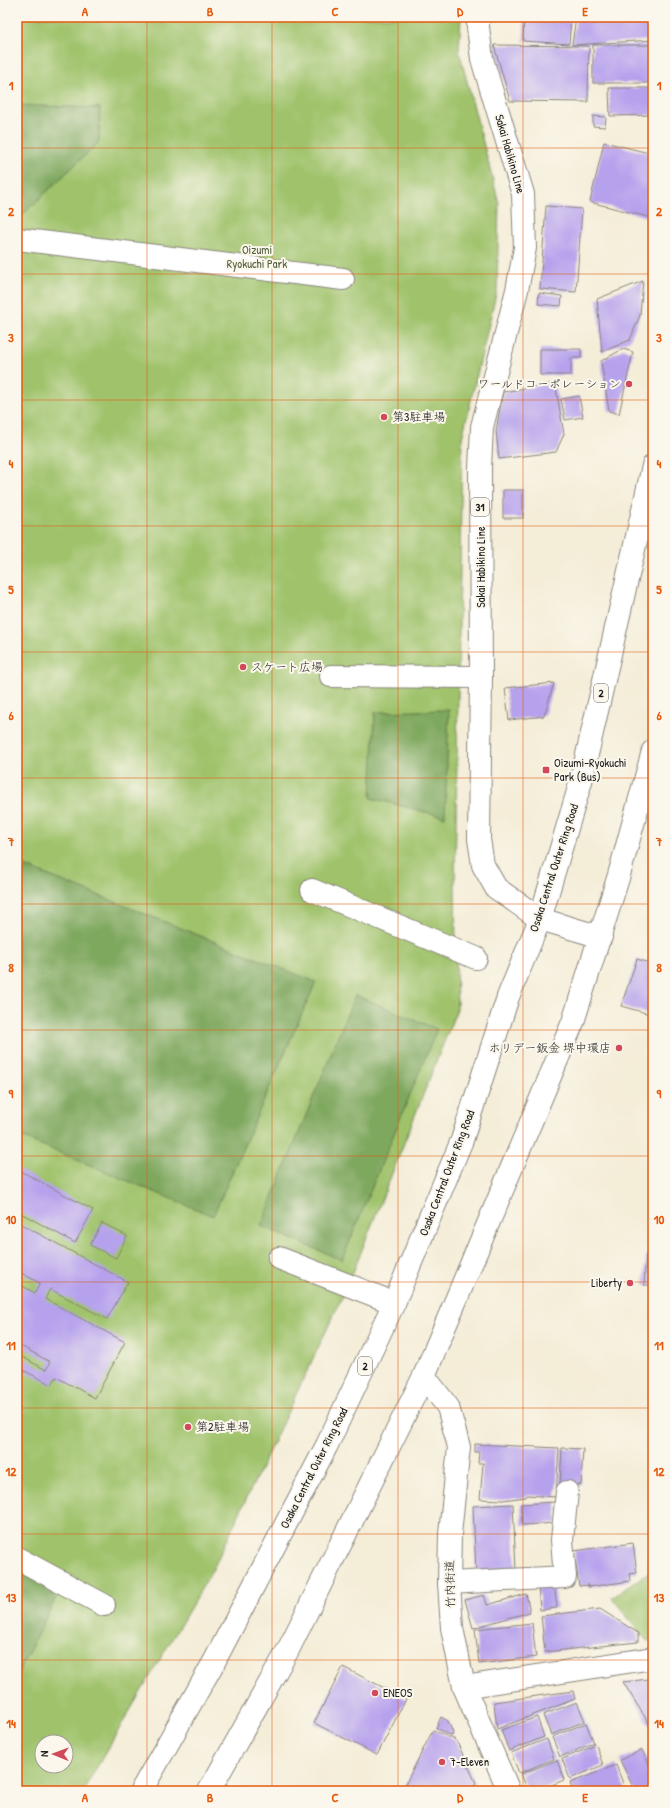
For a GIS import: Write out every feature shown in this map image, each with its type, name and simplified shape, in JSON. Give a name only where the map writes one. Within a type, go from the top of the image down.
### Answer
[{"type":"main road","name":"Sakai Habikino Line","points":[[478,17],[482,59],[523,194],[525,248],[517,290],[482,427],[480,468],[481,676],[479,839],[483,865],[496,888],[540,919],[601,937]]},
{"type":"main road","points":[[17,239],[343,279]]},
{"type":"main road","name":"Osaka Central Outer Ring Road","points":[[141,1791],[214,1662],[328,1445],[394,1303],[462,1140],[508,997],[540,919],[581,781],[653,466]]},
{"type":"main road","points":[[330,676],[481,676]]},
{"type":"main road","points":[[209,1791],[288,1650],[424,1376],[573,1022],[601,937],[653,752]]},
{"type":"main road","points":[[312,890],[476,958]]},
{"type":"main road","points":[[279,1258],[394,1303]]},
{"type":"main road","name":"竹内街道","points":[[424,1376],[448,1407],[459,1446],[450,1534],[449,1583],[452,1628],[464,1687],[509,1791]]},
{"type":"main road","points":[[449,1583],[565,1577],[562,1540],[567,1492]]},
{"type":"main road","points":[[17,1558],[104,1605]]},
{"type":"main road","points":[[464,1687],[653,1658]]},
{"type":"green space","name":"Oizumi Ryokuchi Park","points":[[17,17],[461,17],[459,51],[499,203],[497,290],[462,438],[455,888],[457,1009],[348,1285],[213,1569],[84,1789],[78,1791],[17,1791]]},
{"type":"green space","points":[[17,105],[100,108],[99,142],[17,220]]},
{"type":"green space","points":[[449,710],[445,817],[371,798],[375,712]]},
{"type":"green space","points":[[17,863],[316,982],[213,1216],[17,1135]]},
{"type":"green space","points":[[355,995],[437,1029],[342,1260],[261,1226]]},
{"type":"green space","points":[[17,1567],[60,1590],[17,1675]]},
{"type":"green space","points":[[653,1569],[653,1640],[647,1641],[612,1598]]},
{"type":"building","points":[[524,17],[571,17],[569,44],[523,41]]},
{"type":"building","points":[[576,17],[616,17],[653,22],[653,40],[572,45]]},
{"type":"building","points":[[494,45],[589,46],[588,102],[510,101]]},
{"type":"building","points":[[593,45],[653,45],[653,83],[593,83]]},
{"type":"building","points":[[609,88],[653,88],[653,115],[610,116]]},
{"type":"building","points":[[593,116],[606,117],[605,127],[593,126]]},
{"type":"building","points":[[604,142],[653,154],[652,218],[590,202]]},
{"type":"building","points":[[546,206],[582,209],[576,292],[540,289]]},
{"type":"building","points":[[643,281],[640,315],[630,340],[602,352],[597,299]]},
{"type":"building","points":[[539,293],[562,296],[561,306],[538,304]]},
{"type":"building","points":[[540,349],[581,349],[581,358],[571,358],[571,375],[540,375]]},
{"type":"building","points":[[623,349],[633,352],[619,414],[609,411],[601,361]]},
{"type":"building","points":[[555,383],[564,434],[556,452],[499,459],[496,431],[503,392]]},
{"type":"building","points":[[579,396],[583,417],[565,420],[561,399]]},
{"type":"building","points":[[503,490],[523,490],[523,518],[503,518]]},
{"type":"building","points":[[554,683],[544,716],[509,720],[505,688]]},
{"type":"building","points":[[637,959],[653,964],[653,1015],[621,1006]]},
{"type":"building","points":[[17,1169],[93,1210],[75,1243],[17,1211]]},
{"type":"building","points":[[17,1222],[128,1282],[107,1319],[50,1289],[45,1299],[125,1342],[95,1398],[56,1377],[52,1385],[17,1367],[17,1354],[46,1370],[50,1362],[17,1344],[17,1283],[35,1293],[40,1283],[17,1271]]},
{"type":"building","points":[[102,1223],[127,1236],[116,1258],[90,1245]]},
{"type":"building","points":[[646,1255],[653,1255],[653,1285],[644,1285]]},
{"type":"building","points":[[475,1444],[559,1448],[556,1497],[527,1495],[526,1497],[503,1500],[480,1499],[483,1463],[478,1463],[479,1452],[475,1452]]},
{"type":"building","points":[[562,1448],[583,1449],[581,1485],[560,1484]]},
{"type":"building","points":[[556,1502],[557,1523],[522,1525],[521,1504]]},
{"type":"building","points":[[513,1504],[516,1571],[476,1573],[473,1506]]},
{"type":"building","points":[[633,1543],[637,1573],[629,1574],[630,1581],[588,1587],[588,1585],[579,1586],[574,1551]]},
{"type":"building","points":[[554,1585],[557,1608],[540,1610],[538,1586]]},
{"type":"building","points":[[526,1594],[530,1612],[473,1628],[465,1600],[484,1595],[487,1605]]},
{"type":"building","points":[[600,1609],[638,1633],[638,1642],[545,1652],[541,1616]]},
{"type":"building","points":[[532,1623],[536,1657],[479,1664],[475,1629]]},
{"type":"building","points":[[343,1667],[406,1699],[377,1755],[314,1723]]},
{"type":"building","points":[[649,1679],[653,1686],[653,1730],[623,1682]]},
{"type":"building","points":[[573,1691],[575,1699],[497,1729],[494,1702]]},
{"type":"building","points":[[577,1702],[585,1721],[551,1735],[543,1715]]},
{"type":"building","points":[[441,1717],[448,1721],[453,1733],[452,1736],[436,1728]]},
{"type":"building","points":[[537,1717],[544,1737],[509,1751],[501,1730]]},
{"type":"building","points":[[586,1723],[594,1743],[560,1757],[552,1737]]},
{"type":"building","name":"7-Eleven","points":[[433,1730],[456,1740],[476,1783],[472,1791],[402,1791]]},
{"type":"building","points":[[547,1739],[554,1759],[519,1773],[511,1753]]},
{"type":"building","points":[[596,1745],[603,1765],[570,1779],[562,1759]]},
{"type":"building","points":[[642,1750],[653,1772],[653,1791],[635,1791],[620,1760]]},
{"type":"building","points":[[557,1760],[564,1780],[537,1791],[528,1791],[521,1774]]},
{"type":"building","points":[[616,1765],[626,1791],[573,1791],[570,1783]]},
{"type":"place","name":"ワールドコーポレーション","points":[[629,384]]},
{"type":"place","name":"第3駐車場","points":[[384,417]]},
{"type":"place","name":"スケート広場","points":[[243,667]]},
{"type":"place","name":"Oizumi-Ryokuchi Park (Bus)","points":[[546,770]]},
{"type":"place","name":"ホリデー鈑金 堺中環店","points":[[619,1048]]},
{"type":"place","name":"Liberty","points":[[630,1283]]},
{"type":"place","name":"第2駐車場","points":[[188,1427]]},
{"type":"place","name":"ENEOS","points":[[375,1693]]},
{"type":"place","name":"7-Eleven","points":[[442,1762]]}]
